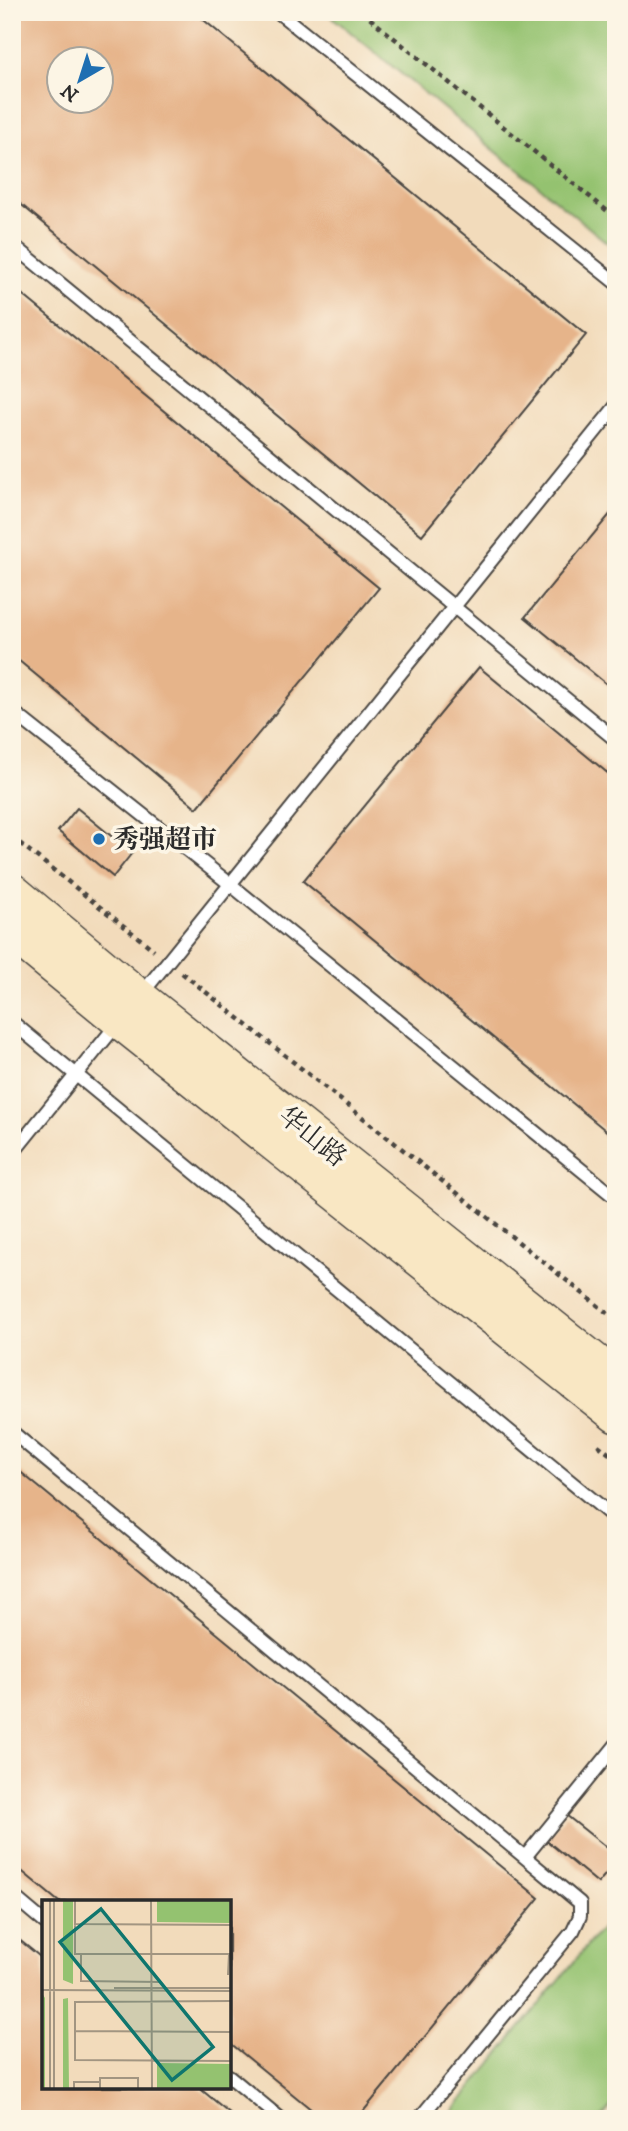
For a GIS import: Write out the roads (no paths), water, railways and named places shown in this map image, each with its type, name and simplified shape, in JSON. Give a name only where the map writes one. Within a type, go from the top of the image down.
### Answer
[{"type":"street","name":"华山路","points":[[12,891],[129,1009],[616,1415]]},
{"type":"street","name":"华山路","points":[[12,932],[129,1009],[616,1378]]},
{"type":"lane","points":[[278,12],[616,283]]},
{"type":"lane","points":[[12,244],[616,740]]},
{"type":"lane","points":[[12,1154],[616,406]]},
{"type":"lane","points":[[12,711],[230,884],[616,1198]]},
{"type":"lane","points":[[12,1022],[616,1519]]},
{"type":"lane","points":[[12,1432],[580,1903],[580,1916],[573,1931],[419,2119]]},
{"type":"lane","points":[[525,1857],[616,1745]]},
{"type":"lane","points":[[12,1895],[42,1920]]},
{"type":"lane","points":[[231,2078],[281,2119]]},
{"type":"place","name":"秀强超市","points":[[99,839]]}]
